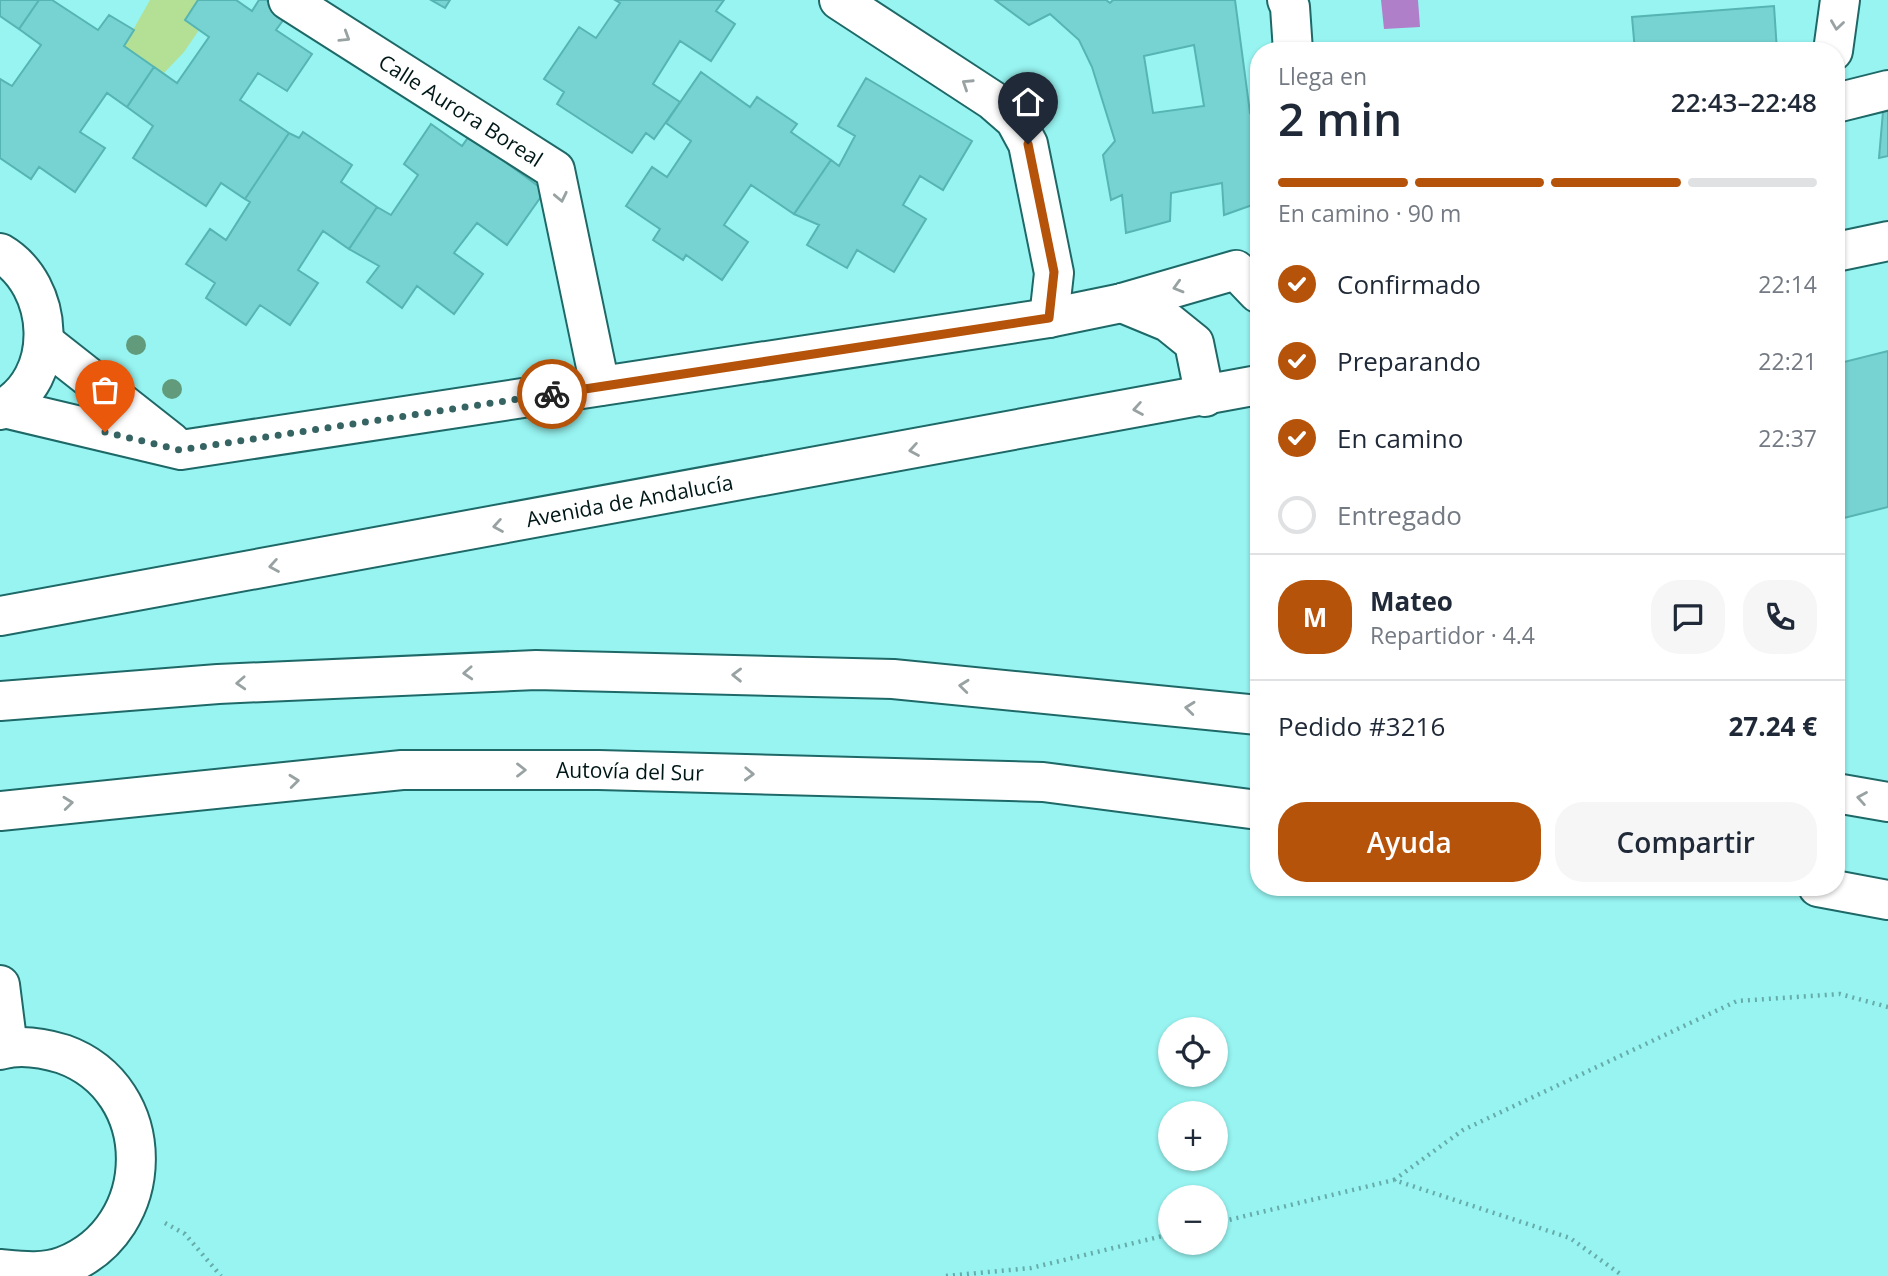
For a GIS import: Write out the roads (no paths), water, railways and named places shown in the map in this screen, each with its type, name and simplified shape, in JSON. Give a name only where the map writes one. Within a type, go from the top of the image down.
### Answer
[{"type":"main road","name":"Calle Aurora Boreal","points":[[288,0],[555,170],[600,386]]},
{"type":"main road","points":[[839,0],[992,100],[1015,120],[1028,144],[1054,272],[1049,318]]},
{"type":"main road","points":[[1287,0],[1290,6],[1292,42]]},
{"type":"main road","points":[[1834,42],[1840,0]]},
{"type":"main road","points":[[1845,101],[1888,90]]},
{"type":"main road","points":[[1845,250],[1888,241]]},
{"type":"main road","points":[[2,409],[23,390],[38,368],[44,342],[43,312],[32,284],[4,252]]},
{"type":"main road","points":[[2,409],[180,450],[1049,318],[1250,274]]},
{"type":"main road","points":[[1122,303],[1168,322],[1194,343],[1205,397]]},
{"type":"main road","points":[[44,342],[180,450]]},
{"type":"main road","name":"Avenida de Andalucía","points":[[0,616],[1250,387]]},
{"type":"main road","points":[[0,701],[218,684],[536,670],[892,679],[1250,714]]},
{"type":"main road","name":"Autovía del Sur","points":[[0,811],[402,770],[586,769],[1044,782],[1250,809]]},
{"type":"main road","points":[[1845,795],[1888,802]]},
{"type":"main road","points":[[1845,892],[1888,900]]},
{"type":"main road","points":[[0,985],[4,1049],[44,1048],[79,1060],[108,1083],[128,1114],[137,1149],[135,1186],[120,1220],[95,1248],[65,1271],[0,1269]]}]
